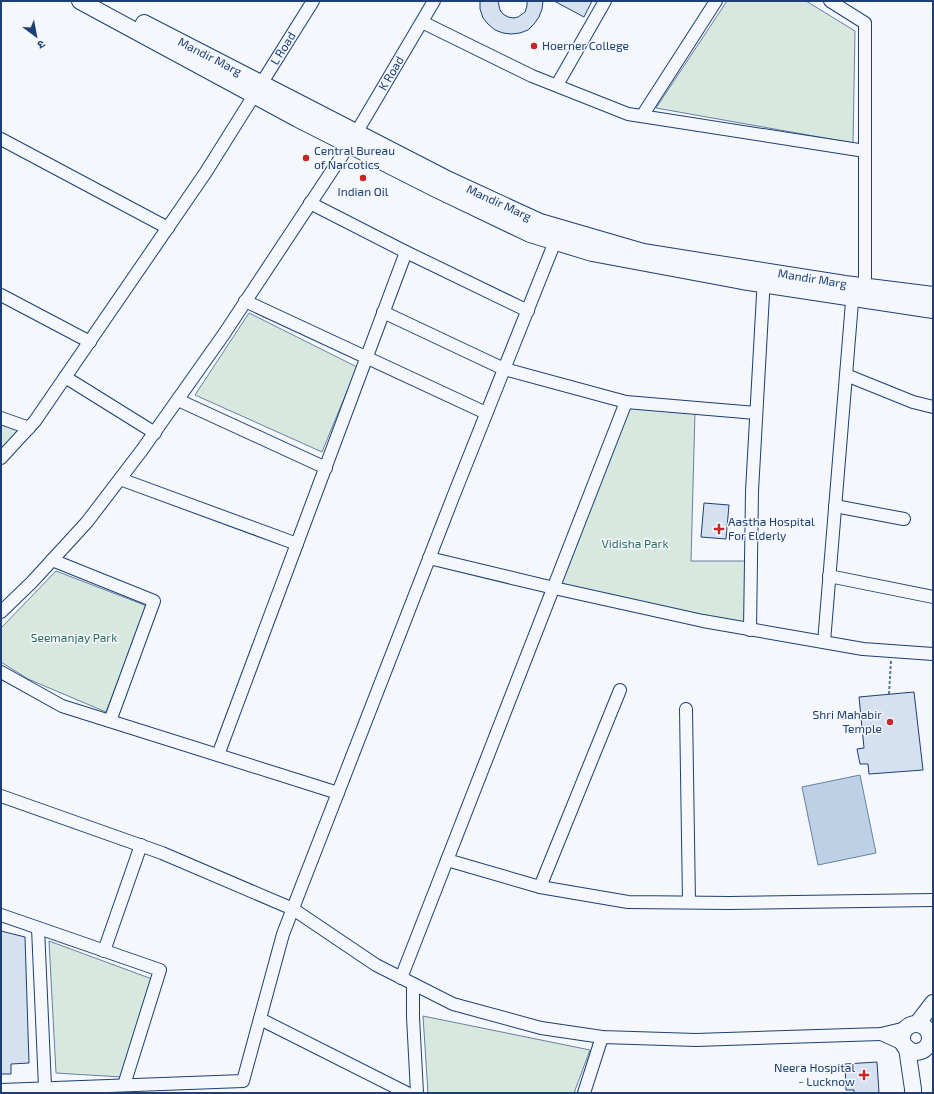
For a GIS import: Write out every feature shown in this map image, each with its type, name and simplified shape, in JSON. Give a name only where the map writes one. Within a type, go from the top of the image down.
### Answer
[{"type":"main road","points":[[80,1],[352,139],[530,234],[558,235],[592,253],[859,292],[933,310]]},
{"type":"main road","name":"Mandir Marg","points":[[101,1],[257,90]]},
{"type":"main road","points":[[859,292],[933,295]]},
{"type":"main road","points":[[913,1091],[922,1037],[933,1003]]},
{"type":"main road","points":[[905,1046],[916,1051],[933,1012]]},
{"type":"main road","points":[[913,1091],[902,1035],[922,1037]]},
{"type":"street","name":"L Road","points":[[1,458],[35,421],[168,228],[206,172],[313,1]]},
{"type":"street","name":"K Road","points":[[1,612],[32,582],[87,522],[178,400],[352,139],[434,1]]},
{"type":"street","points":[[557,85],[605,1]]},
{"type":"street","points":[[642,116],[716,1]]},
{"type":"street","points":[[824,642],[846,375],[859,292],[865,152],[864,23],[830,1]]},
{"type":"street","points":[[422,22],[532,76],[628,114],[865,152]]},
{"type":"street","points":[[1,139],[168,228]]},
{"type":"street","points":[[310,202],[406,252],[528,311]]},
{"type":"street","points":[[9,1091],[45,1087],[74,1090],[124,1085],[243,1081],[284,934],[293,909],[486,413],[558,235]]},
{"type":"street","points":[[218,755],[406,252]]},
{"type":"street","points":[[750,630],[752,491],[764,278]]},
{"type":"street","points":[[1,295],[90,342]]},
{"type":"street","points":[[245,301],[486,413]]},
{"type":"street","points":[[383,312],[504,369],[626,402],[756,413]]},
{"type":"street","points":[[846,375],[913,402],[933,407]]},
{"type":"street","points":[[65,377],[154,433]]},
{"type":"street","points":[[178,400],[326,468]]},
{"type":"street","points":[[401,978],[626,402]]},
{"type":"street","points":[[1,418],[28,428]]},
{"type":"street","points":[[120,479],[297,544]]},
{"type":"street","points":[[835,506],[904,519]]},
{"type":"street","points":[[429,558],[554,588],[750,630],[863,649],[933,654]]},
{"type":"street","points":[[52,560],[154,601],[110,721]]},
{"type":"street","points":[[829,576],[933,597]]},
{"type":"street","points":[[1,672],[62,706],[338,793]]},
{"type":"street","points":[[540,886],[620,690]]},
{"type":"street","points":[[686,709],[689,902]]},
{"type":"street","points":[[1,796],[162,853],[293,909],[376,965],[453,1004],[541,1028],[602,1037],[696,1040],[881,1034],[922,1037]]},
{"type":"street","points":[[104,951],[141,845]]},
{"type":"street","points":[[447,860],[540,886],[628,902],[933,900]]},
{"type":"street","points":[[1,916],[160,970],[124,1085]]},
{"type":"street","points":[[38,928],[45,1087]]},
{"type":"street","points":[[413,984],[413,1017],[417,1093]]},
{"type":"street","points":[[260,1019],[407,1093]]},
{"type":"street","points":[[881,1034],[905,1046]]},
{"type":"street","points":[[584,1093],[602,1037]]},
{"type":"path","points":[[889,694],[892,651]]},
{"type":"green space","points":[[727,1],[806,1],[855,31],[853,143],[656,108]]},
{"type":"green space","points":[[249,313],[357,367],[322,452],[195,395]]},
{"type":"green space","name":"Vidisha Park","points":[[629,405],[695,412],[691,561],[747,561],[747,625],[558,586]]},
{"type":"green space","points":[[1,423],[21,430],[1,450]]},
{"type":"green space","name":"Seemanjay Park","points":[[56,571],[147,606],[106,712],[28,679],[1,662],[1,628]]},
{"type":"green space","points":[[49,941],[152,979],[121,1077],[56,1073]]},
{"type":"green space","points":[[423,1016],[590,1050],[574,1093],[428,1093]]},
{"type":"water","points":[[860,775],[876,853],[818,865],[802,787]]},
{"type":"building","points":[[480,1],[498,1],[500,10],[503,14],[514,18],[525,12],[527,1],[543,1],[539,17],[534,24],[528,30],[511,34],[495,30],[488,24],[483,18],[480,9]]},
{"type":"building","points":[[554,1],[592,1],[584,17]]},
{"type":"building","points":[[704,503],[729,505],[726,539],[701,537]]},
{"type":"building","name":"Shri Mahabir Temple","points":[[914,692],[923,770],[869,774],[868,764],[860,764],[857,749],[864,748],[859,697]]},
{"type":"building","points":[[1,931],[25,937],[29,1063],[11,1064],[11,1074],[1,1074]]},
{"type":"building","points":[[877,1062],[879,1093],[854,1093],[854,1090],[846,1090],[845,1064]]},
{"type":"place","name":"Hoerner College","points":[[534,46]]},
{"type":"place","name":"Central Bureau of Narcotics","points":[[306,158]]},
{"type":"place","name":"Indian Oil","points":[[363,178]]},
{"type":"place","name":"Aastha Hospital For Elderly","points":[[719,529]]},
{"type":"place","name":"Shri Mahabir Temple","points":[[890,722]]},
{"type":"place","name":"Neera Hospital - Lucknow","points":[[864,1075]]}]
